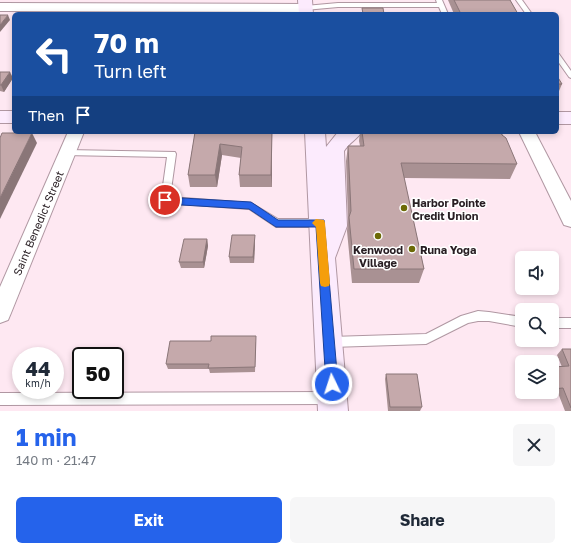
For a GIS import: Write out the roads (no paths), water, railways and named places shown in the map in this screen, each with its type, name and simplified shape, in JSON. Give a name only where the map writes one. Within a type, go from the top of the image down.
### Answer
[{"type":"main road","points":[[0,117],[12,117]]},
{"type":"main road","points":[[559,118],[571,118]]},
{"type":"main road","points":[[315,134],[333,405]]},
{"type":"main road","points":[[323,258],[336,226],[334,150],[343,138],[349,134]]},
{"type":"street","points":[[0,7],[256,11],[305,7]]},
{"type":"street","name":"Saint Benedict Street","points":[[0,313],[75,134]]},
{"type":"street","points":[[528,134],[565,196],[571,220]]},
{"type":"lane","points":[[519,0],[528,12]]},
{"type":"lane","points":[[305,7],[338,3],[440,2],[444,12]]},
{"type":"lane","points":[[559,58],[571,76]]},
{"type":"lane","points":[[67,153],[172,154],[165,200],[251,206],[276,223],[321,223]]},
{"type":"lane","points":[[329,342],[426,339],[437,336],[469,319],[479,316],[515,321]]},
{"type":"lane","points":[[559,323],[571,323]]},
{"type":"lane","points":[[0,399],[333,405]]},
{"type":"place","name":"Harbor Pointe Credit Union","points":[[404,208]]},
{"type":"place","name":"Kenwood Village","points":[[378,236]]},
{"type":"place","name":"Runa Yoga","points":[[412,249]]}]
